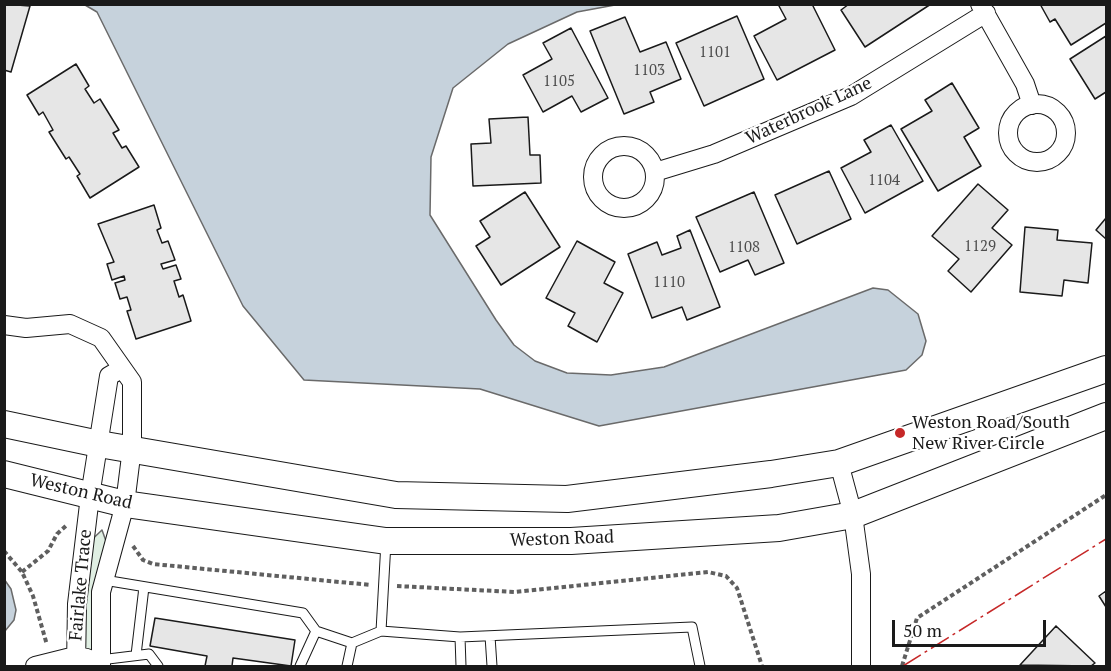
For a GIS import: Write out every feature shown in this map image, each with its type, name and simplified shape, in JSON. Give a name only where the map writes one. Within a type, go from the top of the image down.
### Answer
[{"type":"main road","points":[[4,424],[99,444],[396,495],[544,499],[590,496],[771,474],[839,463],[1107,369]]},
{"type":"main road","name":"Weston Road","points":[[4,474],[125,504],[387,541],[571,541],[779,528],[854,515],[1107,416]]},
{"type":"street","points":[[983,9],[1025,84],[1032,105]]},
{"type":"street","name":"Waterbrook Lane","points":[[655,172],[714,154],[851,96],[983,9]]},
{"type":"street","name":"Fairlake Trace","points":[[4,325],[26,328],[70,324],[101,338],[132,382],[132,448],[125,504],[101,592],[101,663]]},
{"type":"street","name":"Fairlake Trace","points":[[75,661],[77,604],[90,496],[109,376],[121,369]]},
{"type":"street","points":[[839,463],[854,515],[861,574],[861,666]]},
{"type":"street","points":[[43,665],[75,661],[101,663]]},
{"type":"lane","points":[[381,631],[387,541]]},
{"type":"lane","points":[[104,580],[303,613],[316,631],[352,644],[381,631],[460,638],[692,627],[700,666]]},
{"type":"lane","points":[[136,655],[144,587]]},
{"type":"lane","points":[[300,666],[316,631]]},
{"type":"lane","points":[[490,636],[492,666]]},
{"type":"lane","points":[[460,638],[461,666]]},
{"type":"lane","points":[[347,666],[352,644]]},
{"type":"lane","points":[[101,663],[149,654],[159,666]]},
{"type":"path","points":[[902,666],[916,618],[1107,495]]},
{"type":"path","points":[[22,572],[40,560],[57,534],[67,525]]},
{"type":"path","points":[[131,544],[143,560],[153,564],[384,586],[515,592],[708,572],[726,576],[737,588],[762,666]]},
{"type":"path","points":[[4,551],[22,572],[45,630],[43,665]]},
{"type":"green space","points":[[102,530],[111,555],[101,666],[76,666],[83,548]]},
{"type":"shaded area","points":[[85,5],[615,5],[577,12],[508,44],[453,88],[431,157],[430,215],[514,345],[535,361],[567,373],[611,375],[664,367],[873,288],[888,290],[918,314],[926,341],[922,355],[906,370],[599,426],[480,389],[304,380],[243,306],[97,12]]},
{"type":"shaded area","points":[[4,579],[11,589],[16,610],[14,620],[5,631]]},
{"type":"building","points":[[4,4],[30,6],[11,72],[4,70]]},
{"type":"building","points":[[782,4],[812,4],[835,50],[777,80],[754,36],[786,19],[779,6]]},
{"type":"building","points":[[849,4],[931,4],[865,47],[841,10]]},
{"type":"building","points":[[1040,4],[1106,4],[1106,23],[1071,45],[1055,19],[1050,22]]},
{"type":"building","points":[[737,16],[764,79],[704,106],[676,43]]},
{"type":"building","points":[[625,17],[640,52],[666,42],[681,79],[650,92],[654,102],[624,114],[590,31]]},
{"type":"building","points":[[571,28],[608,98],[581,112],[572,96],[543,112],[523,75],[552,59],[543,43]]},
{"type":"building","points":[[1106,36],[1106,92],[1095,99],[1070,59]]},
{"type":"building","points":[[76,64],[89,86],[85,89],[94,103],[100,99],[119,130],[113,133],[122,148],[126,146],[139,167],[90,198],[77,176],[80,174],[69,157],[66,159],[49,132],[53,130],[43,112],[39,115],[27,95]]},
{"type":"building","points":[[952,83],[979,128],[964,137],[981,166],[938,191],[901,129],[932,111],[925,100]]},
{"type":"building","points":[[528,117],[530,155],[540,155],[541,183],[473,186],[471,144],[491,143],[489,119]]},
{"type":"building","points":[[891,125],[923,181],[865,213],[841,168],[871,152],[864,140]]},
{"type":"building","points":[[829,171],[851,219],[797,244],[775,195]]},
{"type":"building","points":[[978,184],[1008,210],[992,228],[1012,245],[971,292],[948,271],[959,259],[932,236]]},
{"type":"building","points":[[525,192],[560,247],[501,285],[476,246],[490,237],[480,221]]},
{"type":"building","points":[[754,192],[784,263],[755,275],[748,260],[720,272],[696,217]]},
{"type":"building","points":[[154,205],[161,228],[157,230],[162,243],[168,241],[175,260],[161,264],[163,269],[176,265],[181,279],[174,281],[179,297],[183,295],[191,321],[136,339],[127,311],[131,310],[127,297],[120,299],[115,283],[125,280],[124,276],[112,280],[107,264],[114,262],[98,224]]},
{"type":"building","points":[[1106,218],[1106,239],[1096,230]]},
{"type":"building","points":[[1025,227],[1058,230],[1057,240],[1092,243],[1088,283],[1064,280],[1062,296],[1020,292]]},
{"type":"building","points":[[690,230],[720,307],[687,320],[682,307],[652,318],[628,254],[657,242],[662,255],[681,248],[677,236]]},
{"type":"building","points":[[577,241],[615,262],[604,283],[623,293],[597,342],[568,326],[575,313],[546,298]]},
{"type":"building","points":[[1106,591],[1106,607],[1099,596]]},
{"type":"building","points":[[155,618],[295,640],[291,666],[233,658],[232,666],[205,666],[207,656],[150,646]]},
{"type":"building","points":[[1056,626],[1095,663],[1091,666],[1020,665]]},
{"type":"power","points":[[903,666],[1106,539]]},
{"type":"place","name":"Weston Road/South New River Circle","points":[[900,433]]}]
